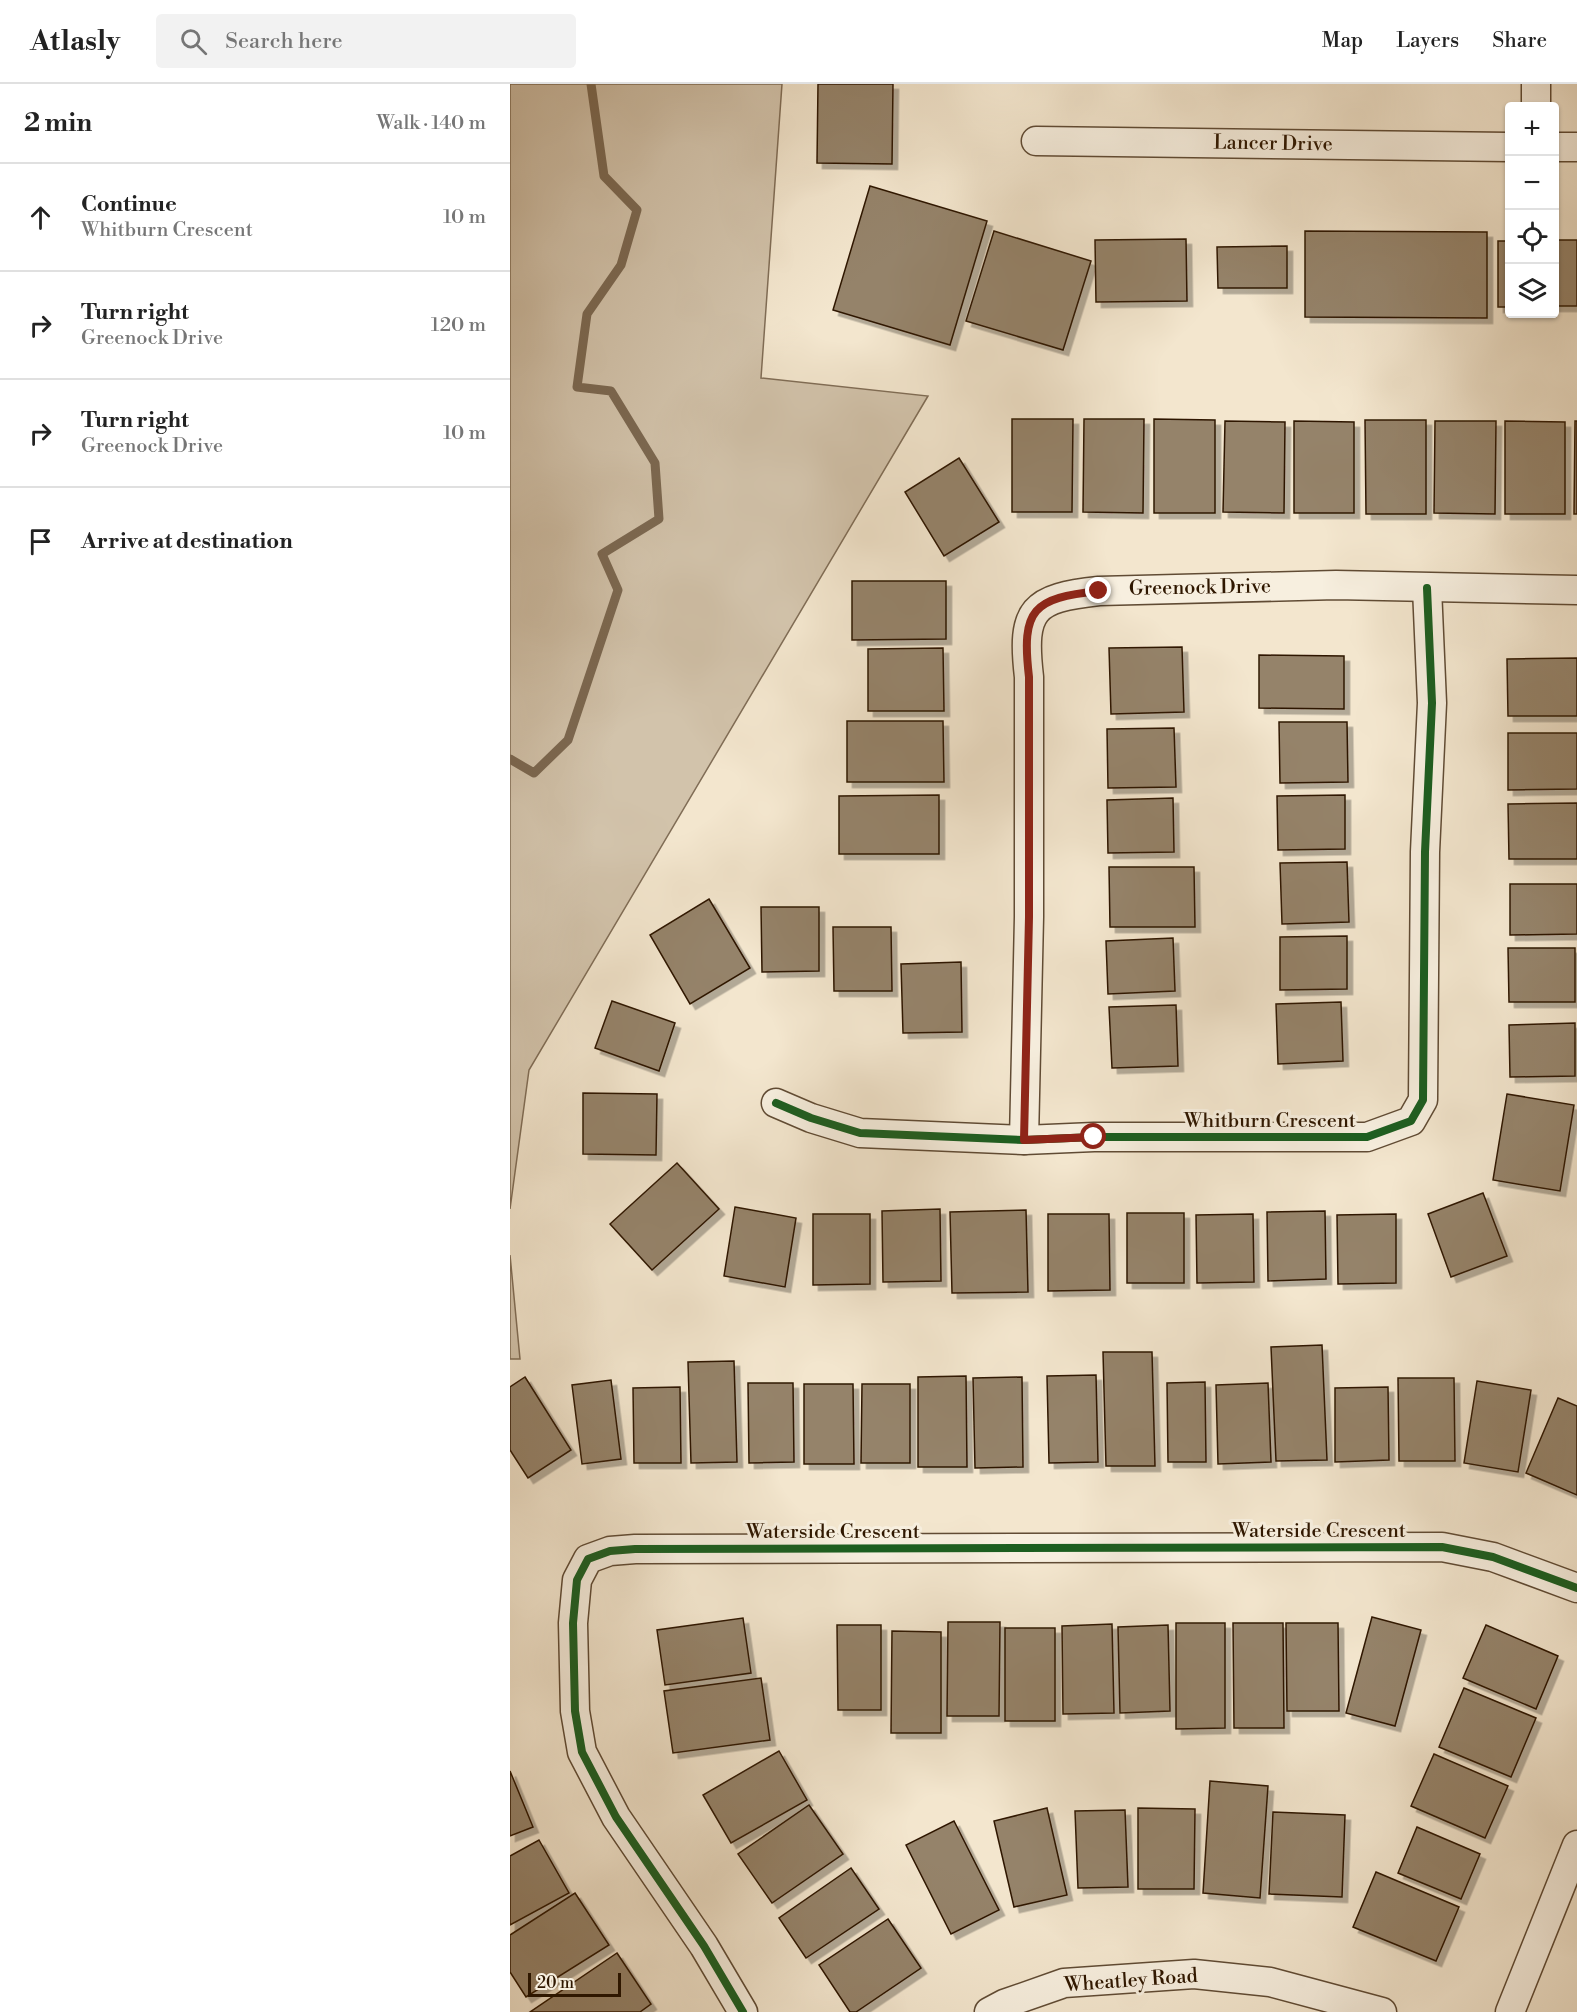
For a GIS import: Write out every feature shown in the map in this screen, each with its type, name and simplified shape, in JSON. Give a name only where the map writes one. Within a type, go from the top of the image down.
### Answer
[{"type":"street","points":[[1536,84],[1536,102]]},
{"type":"street","name":"Lancer Drive","points":[[1036,141],[1505,147]]},
{"type":"street","points":[[1559,147],[1577,147]]},
{"type":"street","name":"Greenock Drive","points":[[1024,1140],[1029,917],[1029,677],[1025,642],[1032,619],[1042,603],[1064,594],[1099,591],[1336,585],[1577,590]]},
{"type":"street","name":"Whitburn Crescent","points":[[776,1103],[811,1118],[860,1133],[1024,1140],[1094,1137],[1367,1137],[1411,1121],[1423,1100],[1425,852],[1432,703],[1428,588]]},
{"type":"street","name":"Waterside Crescent","points":[[743,2012],[704,1946],[616,1817],[582,1752],[575,1711],[573,1623],[577,1580],[588,1559],[610,1551],[635,1549],[1442,1547],[1493,1557],[1577,1588]]},
{"type":"street","points":[[1510,2012],[1575,1852]]},
{"type":"street","name":"Wheatley Road","points":[[989,2012],[1064,1983],[1194,1974],[1270,1982],[1382,2012]]},
{"type":"shaded area","points":[[510,84],[782,84],[761,378],[928,396],[529,1070],[510,1209]]},
{"type":"shaded area","points":[[510,1255],[520,1359],[510,1359]]},
{"type":"building","points":[[818,84],[893,84],[892,164],[817,163]]},
{"type":"building","points":[[870,186],[987,221],[950,345],[833,310]]},
{"type":"building","points":[[994,231],[1091,261],[1063,350],[966,321]]},
{"type":"building","points":[[1305,231],[1487,232],[1487,318],[1305,317]]},
{"type":"building","points":[[1186,239],[1187,301],[1096,302],[1095,240]]},
{"type":"building","points":[[1559,240],[1577,240],[1577,306],[1559,306]]},
{"type":"building","points":[[1498,241],[1505,241],[1505,307],[1498,307]]},
{"type":"building","points":[[1287,246],[1287,288],[1218,288],[1217,247]]},
{"type":"building","points":[[1012,419],[1073,419],[1072,512],[1012,512]]},
{"type":"building","points":[[1084,419],[1144,419],[1143,513],[1083,512]]},
{"type":"building","points":[[1154,419],[1215,420],[1215,513],[1154,513]]},
{"type":"building","points":[[1365,420],[1426,420],[1426,514],[1366,514]]},
{"type":"building","points":[[1225,421],[1285,422],[1284,513],[1223,512]]},
{"type":"building","points":[[1294,421],[1354,422],[1354,513],[1294,513]]},
{"type":"building","points":[[1435,421],[1496,421],[1495,514],[1434,513]]},
{"type":"building","points":[[1505,421],[1565,422],[1565,514],[1505,514]]},
{"type":"building","points":[[1575,421],[1577,421],[1577,514],[1574,514]]},
{"type":"building","points":[[959,458],[999,522],[944,556],[905,492]]},
{"type":"building","points":[[852,581],[946,581],[946,639],[852,640]]},
{"type":"building","points":[[1182,647],[1184,712],[1111,714],[1109,648]]},
{"type":"building","points":[[943,648],[944,711],[868,711],[868,649]]},
{"type":"building","points":[[1259,655],[1344,656],[1344,709],[1259,708]]},
{"type":"building","points":[[1577,658],[1577,716],[1508,716],[1507,659]]},
{"type":"building","points":[[847,721],[943,721],[944,782],[847,782]]},
{"type":"building","points":[[1279,722],[1347,722],[1348,782],[1280,783]]},
{"type":"building","points":[[1174,728],[1176,787],[1108,788],[1107,729]]},
{"type":"building","points":[[1508,733],[1577,733],[1577,789],[1508,790]]},
{"type":"building","points":[[939,795],[939,854],[839,854],[839,796]]},
{"type":"building","points":[[1345,795],[1345,849],[1278,850],[1277,796]]},
{"type":"building","points":[[1173,798],[1174,852],[1108,853],[1107,800]]},
{"type":"building","points":[[1577,803],[1577,859],[1509,859],[1508,804]]},
{"type":"building","points":[[1347,862],[1349,922],[1282,924],[1280,863]]},
{"type":"building","points":[[1109,867],[1194,867],[1195,927],[1110,927]]},
{"type":"building","points":[[1510,884],[1577,884],[1577,934],[1510,935]]},
{"type":"building","points":[[709,899],[750,968],[690,1004],[650,935]]},
{"type":"building","points":[[761,907],[819,907],[819,971],[762,972]]},
{"type":"building","points":[[833,927],[891,927],[892,991],[834,991]]},
{"type":"building","points":[[1347,936],[1347,989],[1280,990],[1280,937]]},
{"type":"building","points":[[1173,938],[1175,991],[1108,994],[1106,941]]},
{"type":"building","points":[[1508,948],[1575,948],[1575,1002],[1509,1002]]},
{"type":"building","points":[[961,962],[962,1032],[903,1033],[901,964]]},
{"type":"building","points":[[612,1001],[675,1023],[659,1071],[595,1048]]},
{"type":"building","points":[[1341,1002],[1343,1061],[1278,1064],[1276,1004]]},
{"type":"building","points":[[1176,1005],[1178,1066],[1112,1068],[1109,1007]]},
{"type":"building","points":[[1575,1023],[1575,1076],[1510,1077],[1509,1025]]},
{"type":"building","points":[[583,1093],[657,1094],[656,1155],[583,1154]]},
{"type":"building","points":[[1507,1094],[1574,1105],[1560,1191],[1493,1180]]},
{"type":"building","points":[[677,1163],[719,1209],[652,1270],[610,1224]]},
{"type":"building","points":[[1483,1193],[1507,1256],[1451,1277],[1428,1214]]},
{"type":"building","points":[[735,1207],[796,1218],[785,1287],[724,1276]]},
{"type":"building","points":[[940,1209],[941,1281],[883,1282],[882,1211]]},
{"type":"building","points":[[1026,1210],[1028,1292],[952,1293],[950,1212]]},
{"type":"building","points":[[1325,1211],[1326,1279],[1268,1281],[1267,1212]]},
{"type":"building","points":[[1127,1213],[1184,1213],[1184,1283],[1127,1283]]},
{"type":"building","points":[[813,1214],[870,1214],[870,1284],[813,1285]]},
{"type":"building","points":[[1048,1214],[1109,1214],[1110,1290],[1048,1291]]},
{"type":"building","points":[[1253,1214],[1254,1282],[1197,1283],[1196,1215]]},
{"type":"building","points":[[1396,1214],[1396,1283],[1338,1284],[1337,1215]]},
{"type":"building","points":[[1322,1345],[1327,1460],[1276,1461],[1271,1347]]},
{"type":"building","points":[[1103,1352],[1152,1352],[1155,1466],[1106,1466]]},
{"type":"building","points":[[734,1361],[737,1462],[691,1463],[688,1362]]},
{"type":"building","points":[[1096,1375],[1098,1462],[1049,1463],[1047,1376]]},
{"type":"building","points":[[966,1376],[967,1467],[918,1467],[918,1377]]},
{"type":"building","points":[[525,1377],[571,1450],[528,1478],[510,1450],[510,1387]]},
{"type":"building","points":[[1022,1377],[1023,1467],[975,1468],[973,1378]]},
{"type":"building","points":[[1398,1378],[1454,1378],[1455,1461],[1399,1461]]},
{"type":"building","points":[[611,1380],[621,1459],[582,1464],[572,1385]]},
{"type":"building","points":[[1477,1381],[1531,1390],[1518,1472],[1464,1463]]},
{"type":"building","points":[[1205,1382],[1206,1462],[1168,1462],[1167,1383]]},
{"type":"building","points":[[748,1383],[793,1383],[794,1462],[749,1463]]},
{"type":"building","points":[[1268,1383],[1271,1462],[1218,1464],[1216,1385]]},
{"type":"building","points":[[804,1384],[853,1384],[854,1464],[804,1464]]},
{"type":"building","points":[[862,1384],[910,1384],[910,1463],[861,1463]]},
{"type":"building","points":[[680,1387],[681,1463],[634,1463],[633,1388]]},
{"type":"building","points":[[1388,1387],[1389,1460],[1335,1462],[1335,1388]]},
{"type":"building","points":[[1558,1398],[1577,1406],[1577,1495],[1526,1473]]},
{"type":"building","points":[[1372,1617],[1421,1630],[1395,1726],[1346,1713]]},
{"type":"building","points":[[743,1618],[751,1673],[665,1685],[657,1630]]},
{"type":"building","points":[[948,1622],[1000,1622],[999,1716],[947,1716]]},
{"type":"building","points":[[1176,1623],[1225,1623],[1225,1728],[1176,1729]]},
{"type":"building","points":[[1233,1623],[1283,1623],[1284,1728],[1234,1728]]},
{"type":"building","points":[[1286,1623],[1338,1623],[1339,1711],[1287,1711]]},
{"type":"building","points":[[1112,1624],[1114,1713],[1063,1714],[1062,1626]]},
{"type":"building","points":[[837,1625],[881,1625],[881,1710],[838,1710]]},
{"type":"building","points":[[1168,1625],[1170,1711],[1120,1713],[1118,1627]]},
{"type":"building","points":[[1486,1625],[1558,1656],[1536,1709],[1463,1678]]},
{"type":"building","points":[[1005,1628],[1055,1628],[1055,1721],[1005,1721]]},
{"type":"building","points":[[892,1631],[941,1632],[941,1733],[891,1733]]},
{"type":"building","points":[[761,1678],[770,1740],[673,1753],[664,1691]]},
{"type":"building","points":[[1464,1688],[1536,1718],[1511,1777],[1439,1747]]},
{"type":"building","points":[[779,1751],[807,1800],[731,1843],[703,1795]]},
{"type":"building","points":[[1434,1754],[1508,1786],[1485,1838],[1411,1806]]},
{"type":"building","points":[[510,1771],[533,1827],[510,1836]]},
{"type":"building","points":[[1210,1781],[1268,1786],[1260,1898],[1203,1893]]},
{"type":"building","points":[[809,1805],[843,1854],[772,1903],[738,1854]]},
{"type":"building","points":[[1047,1808],[1067,1895],[1014,1907],[994,1821]]},
{"type":"building","points":[[1138,1808],[1195,1809],[1194,1889],[1138,1889]]},
{"type":"building","points":[[1125,1810],[1128,1887],[1078,1888],[1075,1811]]},
{"type":"building","points":[[1273,1812],[1345,1815],[1342,1897],[1269,1894]]},
{"type":"building","points":[[954,1821],[999,1910],[951,1934],[906,1845]]},
{"type":"building","points":[[1417,1827],[1480,1854],[1461,1899],[1398,1873]]},
{"type":"building","points":[[539,1840],[569,1893],[510,1925],[510,1856]]},
{"type":"building","points":[[851,1868],[879,1909],[806,1958],[779,1918]]},
{"type":"building","points":[[1376,1872],[1459,1907],[1436,1961],[1353,1927]]},
{"type":"building","points":[[575,1893],[609,1945],[526,1997],[510,1972],[510,1935]]},
{"type":"building","points":[[888,1919],[921,1968],[856,2012],[850,2012],[819,1965]]},
{"type":"building","points":[[617,1953],[651,2004],[640,2012],[530,2012]]},
{"type":"waterway","points":[[510,759],[534,773],[568,740],[618,590],[602,554],[659,519],[655,463],[611,391],[577,387],[587,314],[621,265],[637,210],[604,176],[591,84]]},
{"type":"cycle path","points":[[776,1103],[811,1118],[860,1133],[1024,1140],[1094,1137],[1367,1137],[1411,1121],[1423,1100],[1425,852],[1432,703],[1427,588]]},
{"type":"cycle path","points":[[743,2012],[704,1946],[616,1817],[582,1752],[575,1711],[573,1623],[577,1580],[588,1559],[610,1551],[635,1549],[1442,1547],[1493,1557],[1577,1588]]},
{"type":"route","points":[[1094,1137],[1024,1140],[1029,917],[1029,677],[1025,642],[1032,619],[1042,603],[1064,594],[1099,591]]}]
